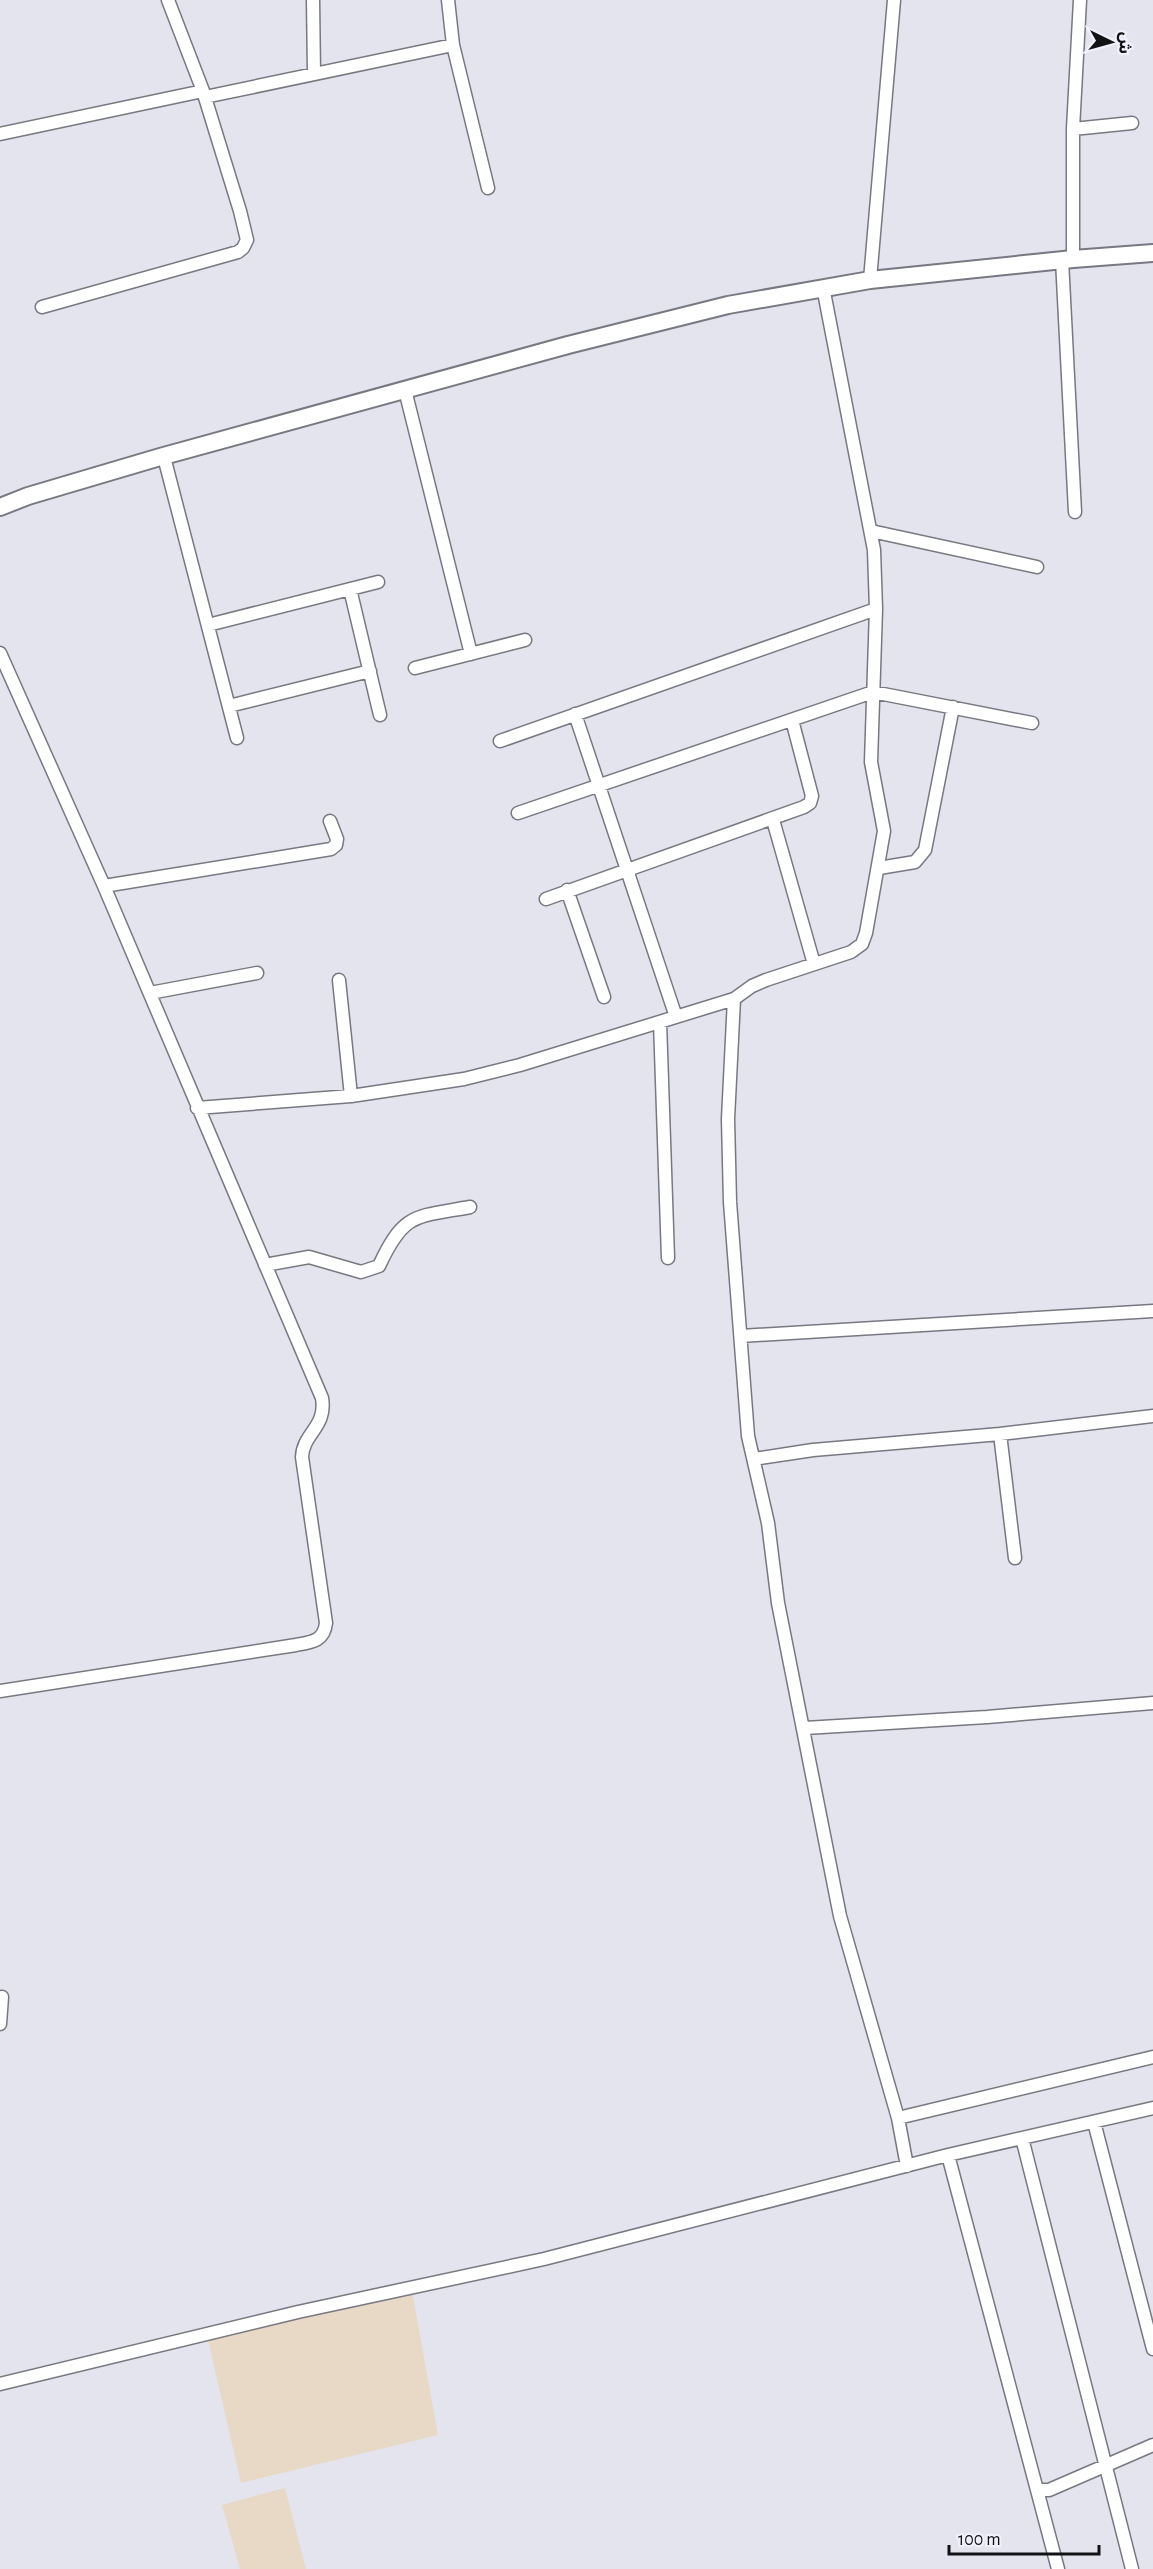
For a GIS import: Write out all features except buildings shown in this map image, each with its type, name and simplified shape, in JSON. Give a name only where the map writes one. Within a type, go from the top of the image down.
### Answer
[{"type":"main road","points":[[0,507],[28,496],[164,457],[405,390],[694,314],[823,287],[870,280],[1068,259],[1153,253]]},
{"type":"main road","points":[[0,499],[28,496]]},
{"type":"street","points":[[42,307],[238,252],[243,248],[247,236],[204,94],[168,0]]},
{"type":"street","points":[[313,0],[314,73]]},
{"type":"street","points":[[448,0],[453,45],[488,188]]},
{"type":"street","points":[[870,280],[894,0]]},
{"type":"street","points":[[1075,512],[1068,259],[1080,0]]},
{"type":"street","points":[[0,134],[453,45]]},
{"type":"street","points":[[1073,129],[1132,123]]},
{"type":"street","points":[[197,1108],[351,1096],[464,1079],[734,999],[752,986],[851,952],[862,944],[879,868],[884,831],[871,762],[876,609],[870,531],[823,287]]},
{"type":"street","points":[[405,390],[471,654]]},
{"type":"street","points":[[164,457],[237,738]]},
{"type":"street","points":[[870,531],[1037,567]]},
{"type":"street","points":[[208,625],[378,582]]},
{"type":"street","points":[[350,589],[380,715]]},
{"type":"street","points":[[500,741],[876,609]]},
{"type":"street","points":[[415,668],[525,640]]},
{"type":"street","points":[[0,653],[104,886],[322,1398],[324,1411],[321,1422],[304,1445],[302,1457],[326,1623],[325,1632],[318,1640],[296,1645],[0,1691]]},
{"type":"street","points":[[229,706],[370,671]]},
{"type":"street","points":[[518,813],[873,692],[1032,723]]},
{"type":"street","points":[[879,868],[915,862],[922,858],[953,707]]},
{"type":"street","points":[[575,714],[676,1017]]},
{"type":"street","points":[[546,899],[627,868],[773,820],[810,803],[812,796],[792,720]]},
{"type":"street","points":[[773,820],[814,964]]},
{"type":"street","points":[[104,886],[332,849],[338,839],[330,821]]},
{"type":"street","points":[[567,890],[604,997]]},
{"type":"street","points":[[150,993],[257,973]]},
{"type":"street","points":[[339,980],[351,1096]]},
{"type":"street","points":[[734,999],[728,1119],[730,1202],[745,1412],[768,1523],[778,1603],[805,1728],[840,1916],[898,2118],[908,2166]]},
{"type":"street","points":[[660,1022],[668,1258]]},
{"type":"street","points":[[265,1265],[309,1257],[361,1272],[379,1266],[400,1227],[420,1216],[470,1206]]},
{"type":"street","points":[[741,1336],[1153,1311]]},
{"type":"street","points":[[754,1459],[813,1450],[1000,1434],[1153,1416]]},
{"type":"street","points":[[1000,1434],[1015,1557]]},
{"type":"street","points":[[805,1728],[987,1717],[1153,1703]]},
{"type":"street","points":[[0,2024],[2,1997]]},
{"type":"street","points":[[898,2118],[1153,2057]]},
{"type":"street","points":[[0,2384],[287,2315],[544,2259],[948,2155],[1153,2108]]},
{"type":"street","points":[[1094,2122],[1153,2349]]},
{"type":"street","points":[[1022,2138],[1132,2569]]},
{"type":"street","points":[[948,2155],[1058,2569]]},
{"type":"street","points":[[1038,2490],[1049,2490],[1153,2445]]},
{"type":"shaded area","points":[[412,2291],[438,2435],[241,2483],[208,2340]]},
{"type":"shaded area","points":[[285,2488],[306,2569],[240,2569],[222,2505]]}]
